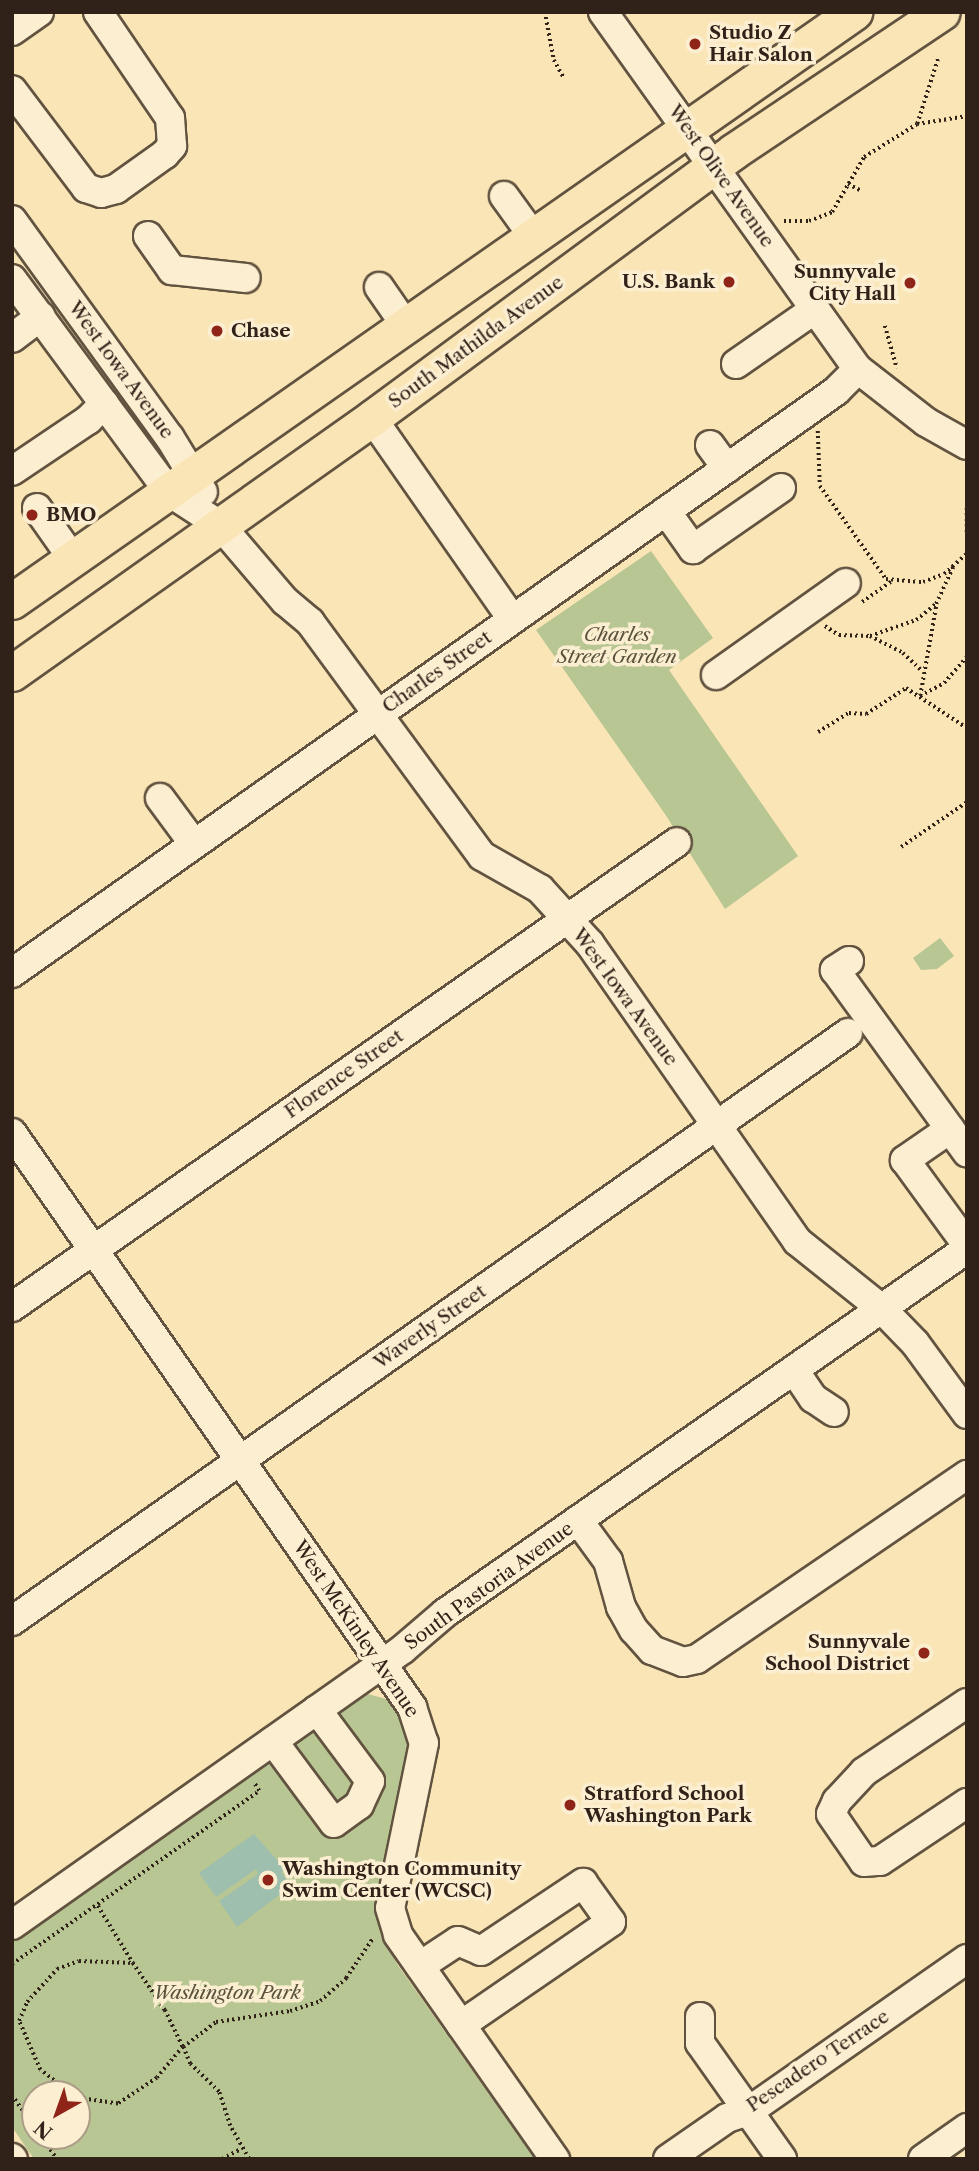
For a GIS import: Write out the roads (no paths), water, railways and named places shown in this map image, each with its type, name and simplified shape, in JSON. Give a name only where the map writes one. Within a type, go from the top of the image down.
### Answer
[{"type":"main road","points":[[12,601],[854,12]]},
{"type":"main road","name":"South Mathilda Avenue","points":[[12,673],[372,418],[714,166],[942,12]]},
{"type":"street","points":[[12,31],[39,12]]},
{"type":"street","points":[[12,90],[86,188],[101,192],[116,189],[165,154],[172,146],[170,118],[98,12]]},
{"type":"street","name":"West Olive Avenue","points":[[602,22],[688,128],[858,369],[915,415],[967,445]]},
{"type":"street","points":[[504,196],[533,236]]},
{"type":"street","name":"West Iowa Avenue","points":[[12,220],[181,483]]},
{"type":"street","points":[[148,236],[172,270],[246,278]]},
{"type":"street","name":"West Iowa Avenue","points":[[12,279],[104,404],[220,525],[285,601],[310,622],[482,856],[540,889],[567,918],[797,1241],[882,1309],[915,1343],[967,1414]]},
{"type":"street","points":[[379,287],[405,326]]},
{"type":"street","points":[[736,364],[815,310]]},
{"type":"street","points":[[12,338],[41,316]]},
{"type":"street","name":"Charles Street","points":[[12,973],[836,391],[858,369]]},
{"type":"street","points":[[12,471],[104,404]]},
{"type":"street","points":[[372,418],[512,619]]},
{"type":"street","points":[[710,444],[727,468]]},
{"type":"street","points":[[666,511],[693,548],[781,488]]},
{"type":"street","points":[[37,508],[73,559]]},
{"type":"street","points":[[716,675],[846,583]]},
{"type":"street","points":[[160,798],[194,844]]},
{"type":"street","name":"Florence Street","points":[[12,1307],[677,842]]},
{"type":"street","points":[[849,961],[835,970],[967,1152]]},
{"type":"street","name":"Waverly Street","points":[[12,1621],[848,1033]]},
{"type":"street","points":[[950,1129],[905,1160],[967,1247]]},
{"type":"street","name":"West McKinley Avenue","points":[[12,1133],[412,1707],[424,1743],[390,1908],[398,1935],[555,2159]]},
{"type":"street","name":"South Pastoria Avenue","points":[[12,1925],[383,1664],[445,1613],[967,1247]]},
{"type":"street","points":[[794,1370],[813,1398],[834,1412]]},
{"type":"street","points":[[578,1520],[608,1561],[621,1607],[634,1630],[652,1650],[683,1662],[696,1659],[967,1475]]},
{"type":"street","points":[[967,1703],[864,1772],[850,1784],[831,1814],[864,1862],[880,1861],[967,1803]]},
{"type":"street","points":[[273,1741],[334,1823],[359,1805],[370,1781],[317,1710]]},
{"type":"street","points":[[420,1966],[458,1941],[481,1951],[583,1883],[607,1916],[611,1922],[461,2025]]},
{"type":"street","name":"Pescadero Terrace","points":[[668,2159],[727,2118],[749,2111],[967,1959]]},
{"type":"street","points":[[700,2017],[700,2043],[782,2159]]},
{"type":"street","points":[[923,2159],[967,2128]]},
{"type":"place","name":"Studio Z Hair Salon","points":[[695,44]]},
{"type":"place","name":"U.S. Bank","points":[[729,282]]},
{"type":"place","name":"Sunnyvale City Hall","points":[[910,283]]},
{"type":"place","name":"Chase","points":[[217,331]]},
{"type":"place","name":"BMO","points":[[32,515]]},
{"type":"place","name":"Sunnyvale School District","points":[[924,1653]]},
{"type":"place","name":"Stratford School Washington Park","points":[[570,1805]]},
{"type":"place","name":"Washington Community Swim Center (WCSC)","points":[[268,1880]]},
{"type":"park label","name":"Charles Street Garden","points":[[617,646]]},
{"type":"park label","name":"Washington Park","points":[[227,1993]]}]
